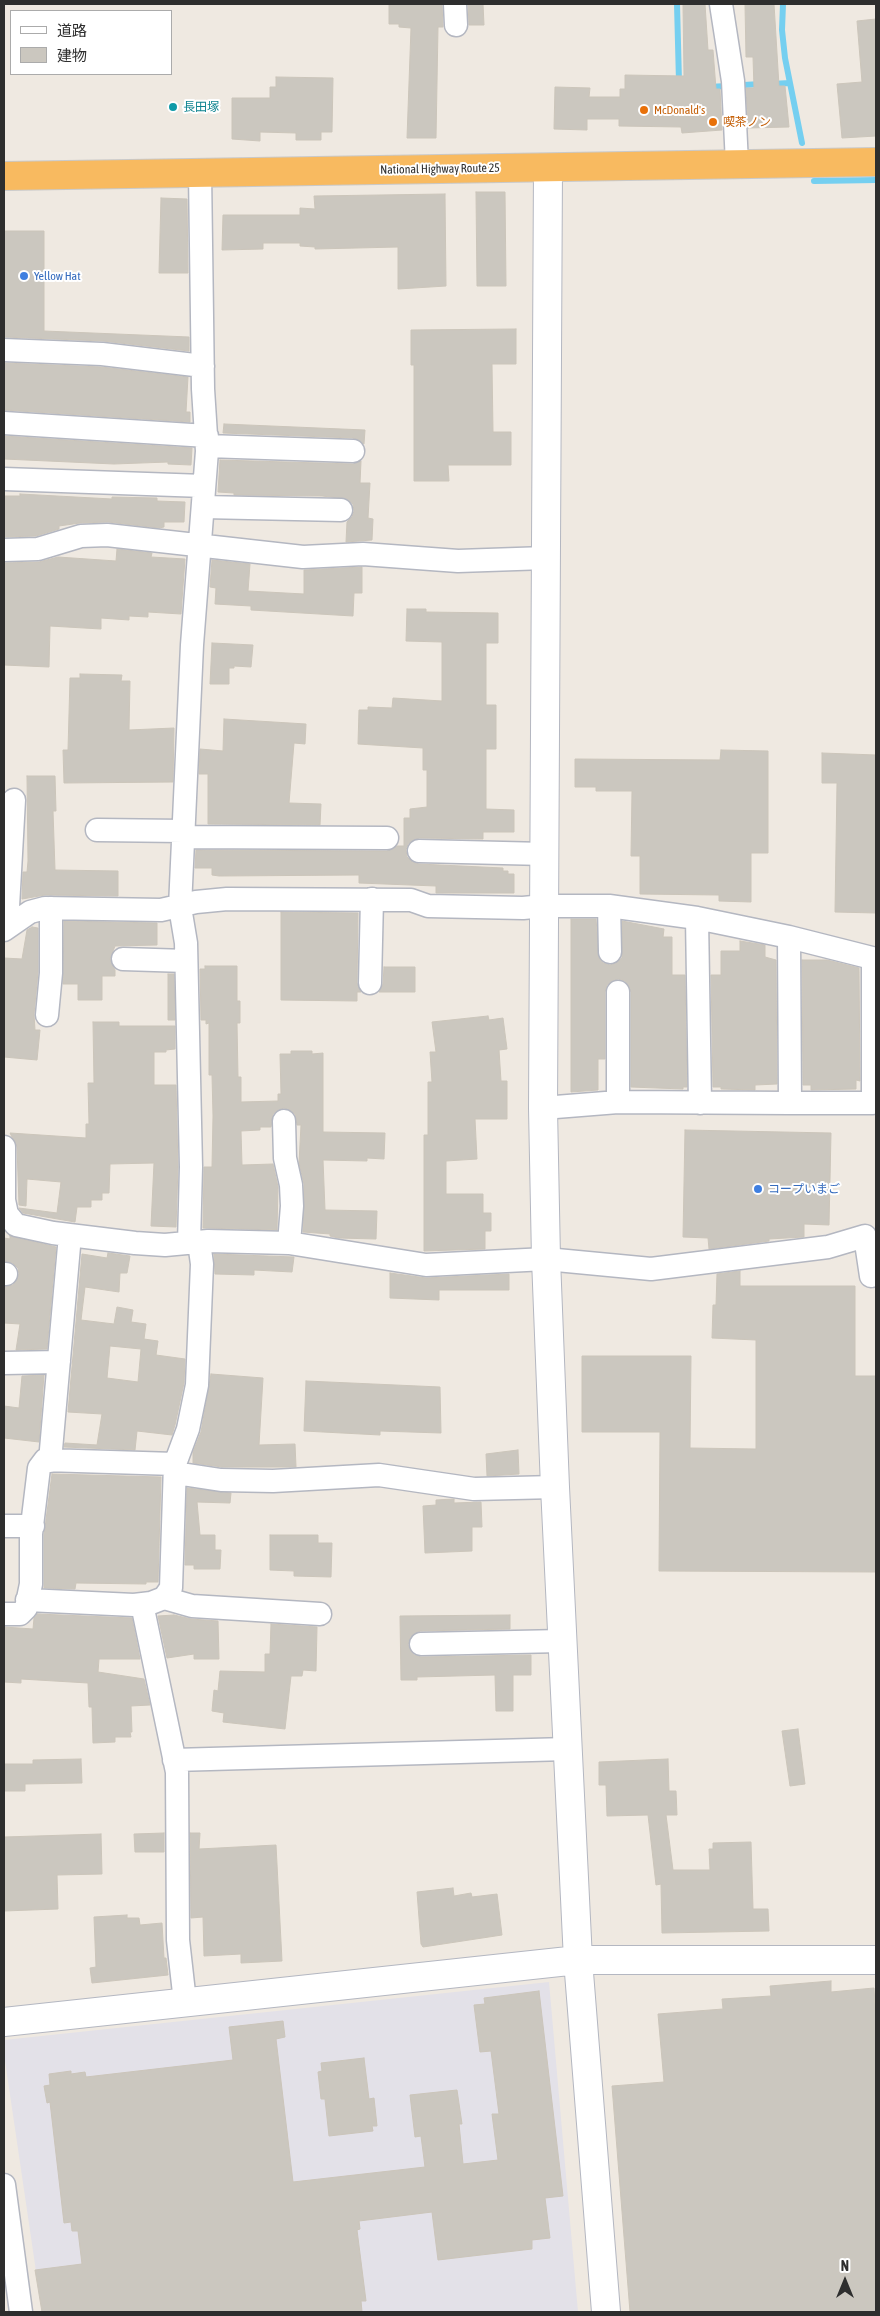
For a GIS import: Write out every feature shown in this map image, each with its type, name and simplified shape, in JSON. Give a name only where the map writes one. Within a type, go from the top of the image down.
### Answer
[{"type":"highway","name":"National Highway Route 25","points":[[4,176],[876,162]]},
{"type":"street","points":[[721,4],[733,87],[737,164]]},
{"type":"street","points":[[548,168],[543,1108],[546,1259],[578,1960],[606,2312]]},
{"type":"street","points":[[27,1600],[142,1604],[164,1598],[171,1588],[175,1468],[188,1429],[197,1386],[202,1264],[194,1243],[185,925],[180,907],[182,834],[207,441],[203,366],[200,172]]},
{"type":"street","points":[[4,350],[102,354],[203,366]]},
{"type":"street","points":[[4,424],[353,451]]},
{"type":"street","points":[[4,479],[341,510]]},
{"type":"street","points":[[4,550],[38,549],[81,536],[107,535],[304,557],[364,554],[458,561],[546,558]]},
{"type":"street","points":[[8,927],[14,800]]},
{"type":"street","points":[[108,824],[182,834],[387,838]]},
{"type":"street","points":[[418,851],[545,854]]},
{"type":"street","points":[[8,927],[30,912],[51,908],[161,910],[196,902],[227,899],[411,900],[428,906],[523,908],[544,906],[609,906],[697,918],[789,937],[875,959],[873,1103],[618,1102],[543,1108]]},
{"type":"street","points":[[370,983],[372,899]]},
{"type":"street","points":[[609,906],[610,952]]},
{"type":"street","points":[[47,1015],[51,973],[51,908]]},
{"type":"street","points":[[697,918],[700,1103]]},
{"type":"street","points":[[789,937],[790,1103]]},
{"type":"street","points":[[123,959],[186,961]]},
{"type":"street","points":[[618,992],[618,1102]]},
{"type":"street","points":[[289,1133],[285,1158],[291,1185],[292,1206],[289,1243]]},
{"type":"street","points":[[4,1147],[4,1200],[7,1214],[16,1225],[70,1235],[165,1245],[194,1243],[289,1243],[426,1265],[546,1259],[651,1269],[828,1247],[865,1236],[871,1276],[876,1275]]},
{"type":"street","points":[[50,1461],[70,1235]]},
{"type":"street","points":[[4,1363],[59,1362]]},
{"type":"street","points":[[4,1614],[20,1614],[26,1608],[31,1584],[33,1526],[39,1468],[45,1460],[175,1468],[221,1480],[273,1481],[380,1475],[474,1489],[555,1487]]},
{"type":"street","points":[[4,1526],[33,1526]]},
{"type":"street","points":[[164,1598],[192,1606],[320,1614]]},
{"type":"street","points":[[142,1604],[176,1772],[178,1940],[185,2002]]},
{"type":"street","points":[[421,1644],[562,1641]]},
{"type":"street","points":[[174,1760],[568,1749]]},
{"type":"street","points":[[4,2022],[578,1960],[876,1960]]},
{"type":"street","points":[[4,2185],[21,2312]]},
{"type":"shaded area","points":[[549,1982],[578,2312],[42,2312],[4,2054],[4,2040]]},
{"type":"building","points":[[442,4],[443,27],[438,27],[436,138],[407,138],[411,28],[399,27],[399,24],[389,24],[389,5]]},
{"type":"building","points":[[468,4],[483,4],[484,25],[469,25]]},
{"type":"building","points":[[683,4],[705,4],[708,50],[713,50],[716,89],[720,89],[722,130],[682,133],[681,127],[619,126],[619,119],[587,119],[587,130],[554,129],[555,87],[590,88],[589,97],[620,97],[620,89],[625,89],[625,75],[684,76]]},
{"type":"building","points":[[745,4],[774,4],[779,86],[785,86],[789,127],[748,128],[746,88],[754,88],[753,57],[746,57]]},
{"type":"building","points":[[876,19],[876,136],[842,138],[837,84],[862,82],[857,21]]},
{"type":"building","points":[[276,77],[333,78],[332,132],[321,132],[321,140],[296,140],[296,133],[260,132],[260,141],[232,139],[232,98],[270,98],[270,87],[276,87]]},
{"type":"building","points":[[476,192],[505,192],[506,286],[477,286]]},
{"type":"building","points":[[445,194],[446,286],[398,289],[398,247],[315,249],[315,247],[300,246],[300,243],[263,243],[263,249],[222,250],[223,215],[300,215],[300,208],[315,209],[314,196]]},
{"type":"building","points":[[161,198],[187,199],[188,273],[159,273]]},
{"type":"building","name":"Yellow Hat","points":[[4,231],[44,231],[44,331],[189,337],[189,351],[103,341],[4,337]]},
{"type":"building","points":[[516,329],[516,364],[492,364],[493,432],[511,432],[511,465],[448,465],[449,481],[414,481],[414,365],[411,365],[411,330]]},
{"type":"building","points":[[4,363],[101,367],[188,377],[186,412],[190,412],[190,422],[4,410]]},
{"type":"building","points":[[224,424],[365,430],[364,444],[353,438],[223,433]]},
{"type":"building","points":[[4,436],[192,448],[191,465],[168,464],[168,462],[114,464],[4,459]]},
{"type":"building","points":[[220,460],[353,464],[361,461],[360,483],[370,483],[368,518],[373,519],[372,540],[346,542],[347,522],[352,517],[354,511],[353,504],[347,499],[322,496],[234,495],[234,493],[218,492]]},
{"type":"building","points":[[20,494],[112,499],[112,497],[157,498],[157,501],[185,502],[184,522],[164,522],[164,527],[159,528],[108,522],[80,523],[59,526],[59,529],[36,536],[4,537],[4,496],[20,496]]},
{"type":"building","points":[[117,549],[152,553],[151,557],[185,559],[181,614],[148,612],[148,617],[129,616],[129,620],[101,618],[101,629],[50,626],[49,667],[4,665],[4,563],[39,562],[58,557],[116,561]]},
{"type":"building","points":[[212,560],[250,564],[248,591],[304,594],[304,570],[362,567],[362,593],[354,593],[353,616],[251,610],[251,606],[215,604],[216,588],[210,587]]},
{"type":"building","points":[[407,609],[426,609],[426,612],[498,613],[498,643],[486,643],[486,705],[496,705],[496,749],[486,749],[486,809],[514,810],[514,832],[483,832],[483,839],[419,838],[408,844],[406,850],[407,857],[412,862],[419,864],[503,868],[503,871],[508,871],[508,874],[514,874],[514,893],[436,893],[436,886],[359,883],[359,875],[219,876],[212,875],[212,868],[195,868],[196,850],[387,851],[397,846],[404,846],[404,818],[410,818],[410,809],[427,807],[427,770],[423,770],[423,748],[358,744],[359,710],[368,710],[368,707],[392,708],[393,698],[442,701],[442,642],[406,641]]},
{"type":"building","points":[[212,643],[253,645],[251,667],[234,666],[234,668],[229,668],[229,684],[210,684]]},
{"type":"building","points":[[80,674],[122,675],[121,681],[130,681],[129,730],[174,728],[173,782],[64,783],[63,750],[68,750],[70,678],[80,678]]},
{"type":"building","points":[[224,719],[306,724],[305,744],[294,743],[289,803],[321,804],[320,825],[208,824],[208,774],[199,774],[200,749],[223,751]]},
{"type":"building","points":[[721,750],[768,751],[768,853],[751,853],[751,902],[719,901],[719,895],[640,894],[640,856],[631,856],[632,791],[596,791],[596,787],[575,787],[575,759],[720,760]]},
{"type":"building","points":[[822,753],[876,755],[876,913],[835,912],[837,783],[822,783]]},
{"type":"building","points":[[27,776],[55,776],[56,811],[53,811],[55,870],[118,871],[118,896],[45,895],[22,899],[23,872],[27,872],[28,861]]},
{"type":"building","points":[[281,912],[358,913],[357,983],[361,992],[357,992],[357,1001],[281,1000]]},
{"type":"building","points":[[571,919],[596,919],[599,958],[603,963],[610,965],[622,958],[622,921],[664,929],[663,937],[672,937],[672,975],[685,975],[687,1087],[683,1087],[683,1089],[631,1087],[631,992],[625,981],[618,979],[607,985],[605,992],[605,1059],[598,1059],[598,1090],[571,1092]]},
{"type":"building","points":[[64,921],[157,923],[157,945],[115,946],[110,959],[115,970],[115,976],[102,976],[102,1000],[78,1000],[78,984],[63,984]]},
{"type":"building","points":[[32,927],[38,928],[38,972],[34,1014],[35,1030],[40,1030],[37,1060],[4,1057],[4,958],[22,959],[27,930]]},
{"type":"building","points":[[740,941],[765,945],[765,957],[776,960],[777,1084],[755,1085],[755,1090],[713,1087],[711,975],[721,975],[721,951],[740,951]]},
{"type":"building","points":[[802,960],[827,960],[859,968],[860,1081],[856,1080],[856,1089],[811,1090],[811,1085],[803,1085]]},
{"type":"building","points":[[205,966],[237,966],[237,1001],[240,1001],[240,1023],[237,1023],[238,1077],[241,1077],[241,1102],[278,1101],[278,1094],[281,1094],[280,1054],[291,1054],[291,1051],[312,1051],[312,1054],[323,1053],[323,1132],[385,1133],[384,1159],[367,1158],[367,1161],[323,1160],[325,1210],[377,1211],[376,1239],[338,1238],[330,1236],[330,1234],[303,1232],[304,1184],[299,1163],[301,1125],[297,1125],[295,1114],[284,1108],[273,1114],[271,1127],[260,1127],[260,1130],[241,1131],[242,1165],[273,1164],[278,1187],[277,1230],[203,1228],[204,1167],[212,1167],[213,1116],[212,1075],[209,1075],[209,1023],[206,1024],[206,1020],[201,1020],[200,969],[205,969]]},
{"type":"building","points":[[384,967],[415,967],[415,992],[379,992],[383,984]]},
{"type":"building","points":[[168,974],[174,974],[175,1020],[168,1020]]},
{"type":"building","points":[[488,1016],[489,1020],[503,1018],[507,1049],[499,1050],[501,1081],[507,1081],[507,1119],[475,1119],[477,1159],[446,1161],[446,1194],[483,1194],[483,1213],[491,1213],[491,1231],[485,1231],[485,1249],[424,1251],[424,1135],[428,1135],[428,1082],[432,1082],[430,1052],[436,1052],[432,1022]]},
{"type":"building","points":[[93,1022],[119,1022],[119,1026],[175,1026],[175,1049],[166,1050],[166,1052],[154,1052],[154,1085],[176,1085],[178,1167],[176,1227],[151,1226],[154,1163],[110,1164],[109,1193],[102,1193],[102,1200],[91,1200],[91,1207],[77,1207],[75,1222],[23,1213],[19,1208],[57,1213],[61,1182],[27,1179],[26,1206],[19,1205],[17,1147],[10,1133],[86,1138],[86,1124],[89,1124],[88,1083],[94,1083]]},
{"type":"building","points":[[685,1130],[831,1133],[829,1225],[804,1224],[804,1237],[769,1239],[769,1241],[709,1249],[708,1238],[683,1237]]},
{"type":"building","points":[[10,1236],[56,1247],[47,1349],[16,1350],[20,1324],[4,1323],[4,1287],[13,1285],[19,1274],[18,1268],[13,1263],[4,1261],[4,1238],[10,1239]]},
{"type":"building","points":[[108,1253],[130,1256],[127,1273],[120,1273],[119,1292],[85,1287],[81,1320],[114,1324],[117,1307],[133,1310],[131,1322],[146,1324],[144,1339],[158,1341],[156,1355],[185,1359],[184,1383],[172,1435],[137,1431],[135,1450],[64,1447],[65,1443],[97,1445],[102,1414],[68,1412],[82,1254],[107,1258]],"holes":[[[110,1346],[141,1349],[138,1382],[107,1378]]]},
{"type":"building","points":[[214,1254],[294,1257],[292,1272],[254,1270],[254,1275],[215,1274]]},
{"type":"building","points":[[740,1271],[740,1286],[855,1286],[855,1376],[876,1376],[876,1572],[659,1571],[660,1432],[582,1432],[582,1356],[691,1356],[690,1448],[756,1449],[756,1340],[712,1338],[713,1305],[716,1305],[717,1274]]},
{"type":"building","points":[[390,1273],[426,1278],[509,1274],[509,1290],[439,1290],[439,1300],[390,1298]]},
{"type":"building","points":[[211,1374],[263,1378],[259,1445],[295,1444],[296,1467],[222,1467],[193,1463],[193,1452],[201,1432]]},
{"type":"building","points":[[44,1375],[39,1442],[4,1438],[4,1406],[19,1408],[22,1376]]},
{"type":"building","points":[[306,1381],[440,1387],[441,1433],[380,1431],[380,1435],[304,1431]]},
{"type":"building","points":[[518,1450],[519,1474],[487,1476],[486,1454]]},
{"type":"building","points":[[52,1474],[161,1477],[158,1582],[146,1582],[146,1584],[76,1583],[75,1589],[44,1588],[44,1535]]},
{"type":"building","points":[[187,1488],[231,1493],[230,1503],[197,1502],[200,1535],[215,1535],[215,1550],[221,1550],[220,1569],[194,1569],[194,1565],[185,1565]]},
{"type":"building","points":[[454,1499],[454,1503],[481,1502],[482,1527],[472,1527],[472,1551],[425,1553],[423,1506],[436,1505],[436,1500]]},
{"type":"building","points":[[270,1535],[318,1535],[318,1543],[332,1543],[331,1577],[294,1576],[294,1571],[270,1570]]},
{"type":"building","points":[[37,1614],[132,1618],[140,1659],[99,1659],[98,1672],[144,1679],[150,1705],[131,1706],[131,1737],[115,1737],[115,1742],[93,1743],[92,1707],[89,1707],[88,1683],[21,1679],[21,1683],[4,1682],[4,1627],[33,1629],[34,1618]]},
{"type":"building","points":[[174,1615],[191,1619],[218,1621],[219,1659],[194,1659],[194,1654],[167,1658],[158,1616]]},
{"type":"building","points":[[510,1615],[510,1629],[420,1631],[410,1637],[408,1645],[414,1655],[421,1657],[531,1655],[531,1675],[513,1675],[513,1711],[496,1711],[495,1675],[417,1677],[417,1680],[401,1680],[400,1616]]},
{"type":"building","points":[[271,1624],[317,1627],[316,1671],[303,1670],[302,1676],[291,1676],[285,1729],[223,1722],[224,1713],[212,1711],[214,1690],[218,1691],[220,1671],[265,1672],[265,1654],[270,1654]]},
{"type":"building","points":[[798,1729],[805,1784],[790,1786],[782,1731]]},
{"type":"building","points":[[81,1759],[82,1783],[25,1784],[25,1791],[4,1791],[4,1764],[33,1764],[33,1760]]},
{"type":"building","points":[[668,1759],[669,1791],[676,1791],[677,1815],[666,1815],[673,1870],[710,1870],[709,1849],[713,1849],[713,1843],[751,1842],[753,1909],[768,1909],[769,1931],[662,1933],[661,1884],[656,1885],[648,1815],[607,1816],[606,1785],[599,1785],[599,1762]]},
{"type":"building","points":[[164,1833],[164,1852],[135,1852],[134,1834]]},
{"type":"building","points":[[190,1833],[200,1833],[199,1849],[276,1845],[282,1961],[241,1963],[241,1954],[204,1956],[203,1917],[191,1918]]},
{"type":"building","points":[[101,1834],[102,1874],[57,1875],[58,1909],[4,1911],[4,1837]]},
{"type":"building","points":[[453,1888],[454,1896],[471,1893],[472,1897],[497,1894],[502,1935],[423,1947],[421,1944],[417,1892]]},
{"type":"building","points":[[127,1915],[127,1918],[139,1918],[140,1925],[162,1923],[164,1958],[166,1958],[168,1975],[92,1983],[90,1968],[96,1967],[94,1917]]},
{"type":"building","points":[[831,1981],[831,1992],[874,1988],[876,2020],[876,2312],[630,2312],[612,2086],[664,2082],[658,2014],[723,2009],[722,1999],[771,1996],[770,1986]]},
{"type":"building","points":[[539,1991],[563,2196],[545,2198],[550,2238],[532,2240],[532,2249],[438,2260],[432,2212],[359,2221],[360,2229],[357,2230],[366,2301],[361,2301],[362,2312],[42,2312],[35,2270],[82,2264],[78,2231],[72,2231],[71,2222],[64,2223],[50,2102],[47,2103],[44,2086],[50,2085],[49,2074],[71,2071],[71,2074],[85,2072],[86,2077],[233,2060],[229,2027],[283,2021],[285,2037],[276,2039],[293,2182],[425,2167],[421,2136],[415,2137],[410,2095],[457,2090],[462,2124],[459,2124],[463,2164],[498,2160],[492,2114],[499,2114],[491,2051],[480,2052],[474,2005],[485,2004],[484,1998]]},
{"type":"building","points":[[364,2058],[369,2099],[374,2098],[377,2126],[372,2126],[373,2131],[329,2136],[325,2099],[321,2099],[318,2072],[322,2071],[321,2063]]},
{"type":"waterway","points":[[677,4],[679,82]]},
{"type":"waterway","points":[[783,4],[782,30],[785,58],[802,143]]},
{"type":"waterway","points":[[771,84],[790,83]]},
{"type":"waterway","points":[[709,87],[761,84]]},
{"type":"waterway","points":[[814,181],[876,180]]},
{"type":"place","name":"長田塚","points":[[173,107]]},
{"type":"place","name":"McDonald's","points":[[644,110]]},
{"type":"place","name":"喫茶ノン","points":[[713,122]]},
{"type":"place","name":"Yellow Hat","points":[[24,276]]},
{"type":"place","name":"コープいまご","points":[[758,1189]]}]
